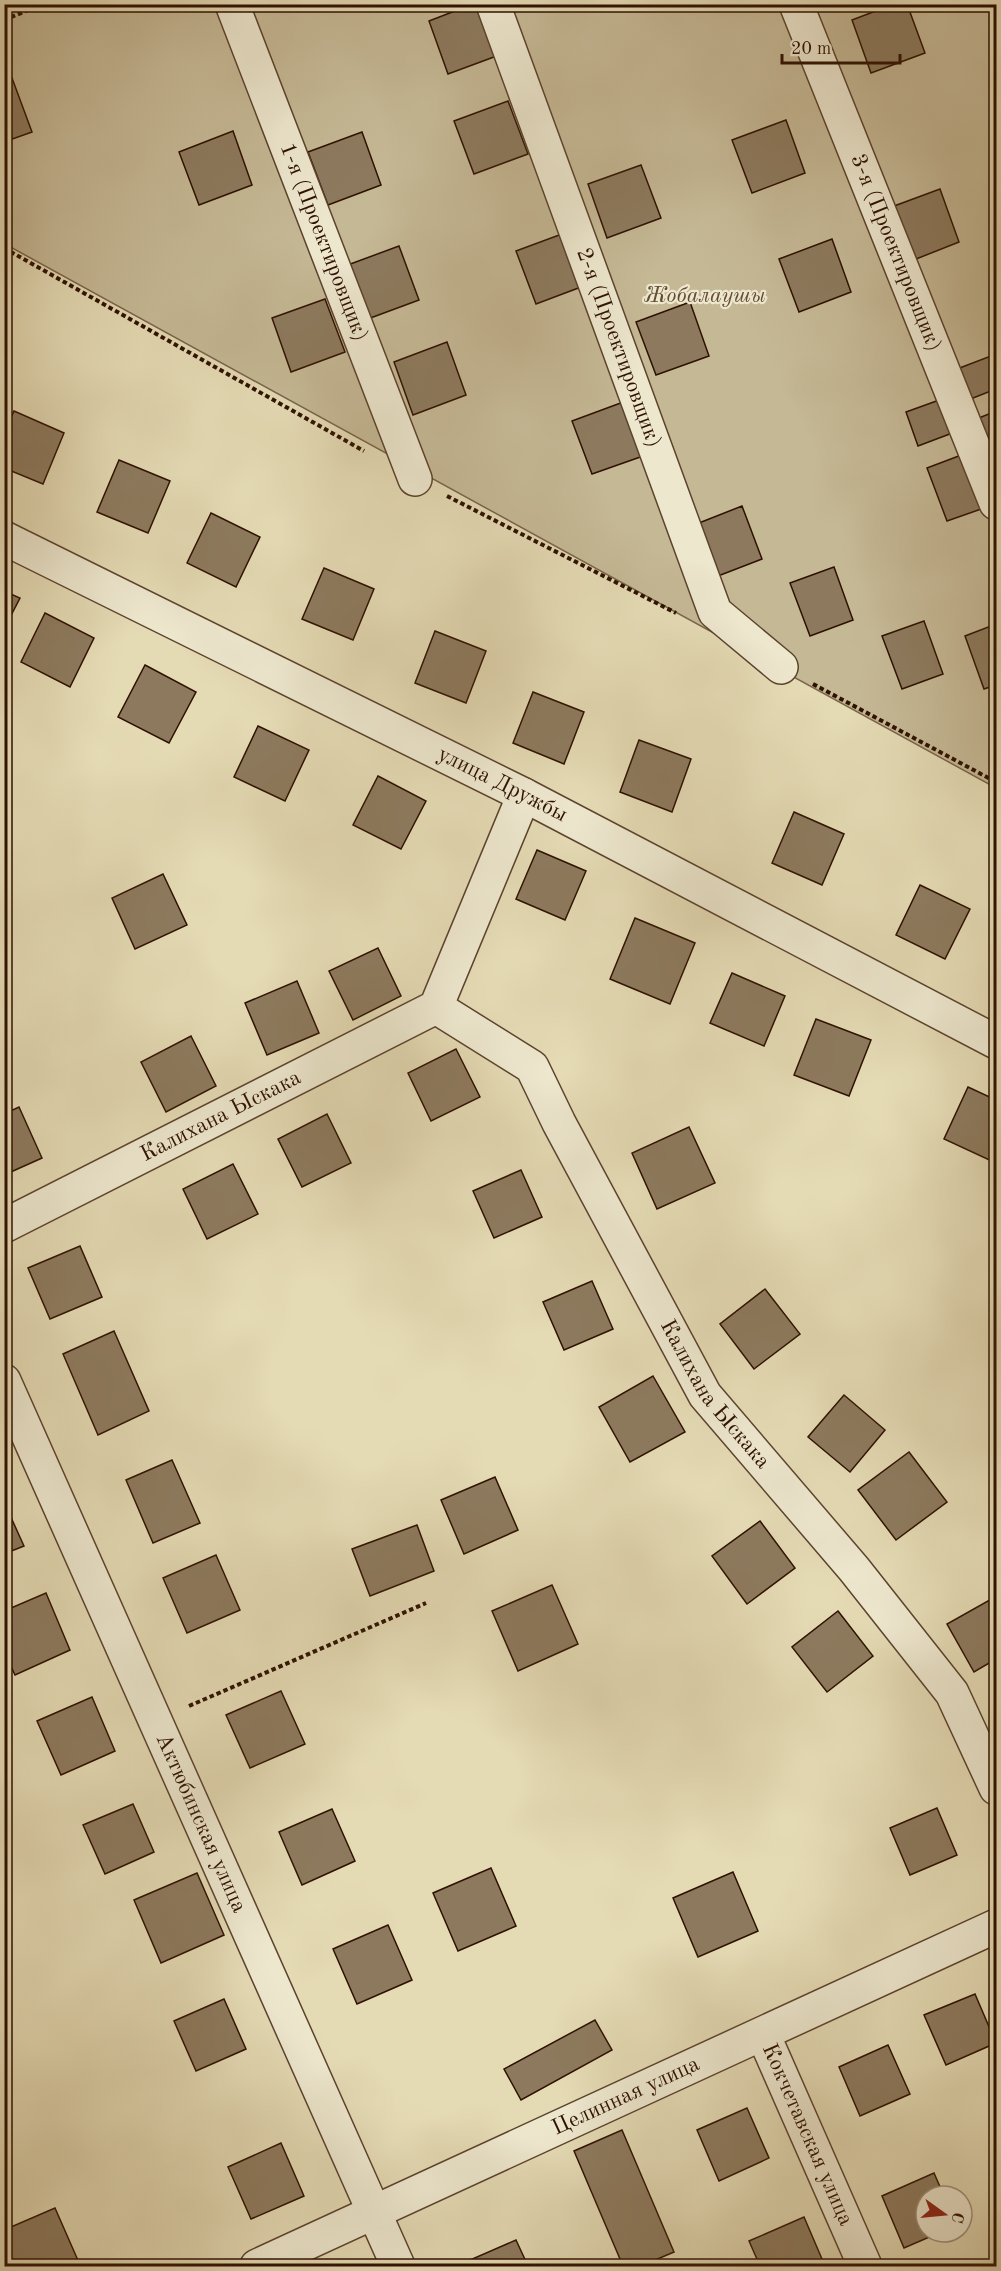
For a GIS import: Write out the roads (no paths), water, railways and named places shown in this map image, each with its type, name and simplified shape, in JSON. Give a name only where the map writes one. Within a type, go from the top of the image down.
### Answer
[{"type":"street","name":"1-я (Проектировщик)","points":[[232,4],[415,479]]},
{"type":"street","name":"2-я (Проектировщик)","points":[[493,4],[715,612],[781,667]]},
{"type":"street","name":"3-я (Проектировщик)","points":[[796,4],[996,503]]},
{"type":"street","name":"улица Дружбы","points":[[4,538],[524,795],[996,1042]]},
{"type":"street","points":[[436,1007],[524,795]]},
{"type":"street","name":"Калихана Ыскака","points":[[4,1226],[436,1007],[532,1067],[559,1123],[705,1395],[854,1569],[952,1694],[996,1788]]},
{"type":"street","name":"Актюбинская улица","points":[[4,1381],[398,2266]]},
{"type":"street","name":"Целинная улица","points":[[257,2266],[375,2214],[996,1926]]},
{"type":"street","name":"Кокчетавская улица","points":[[763,2034],[865,2266]]},
{"type":"park label","name":"Жобалаушы","points":[[705,296]]}]
